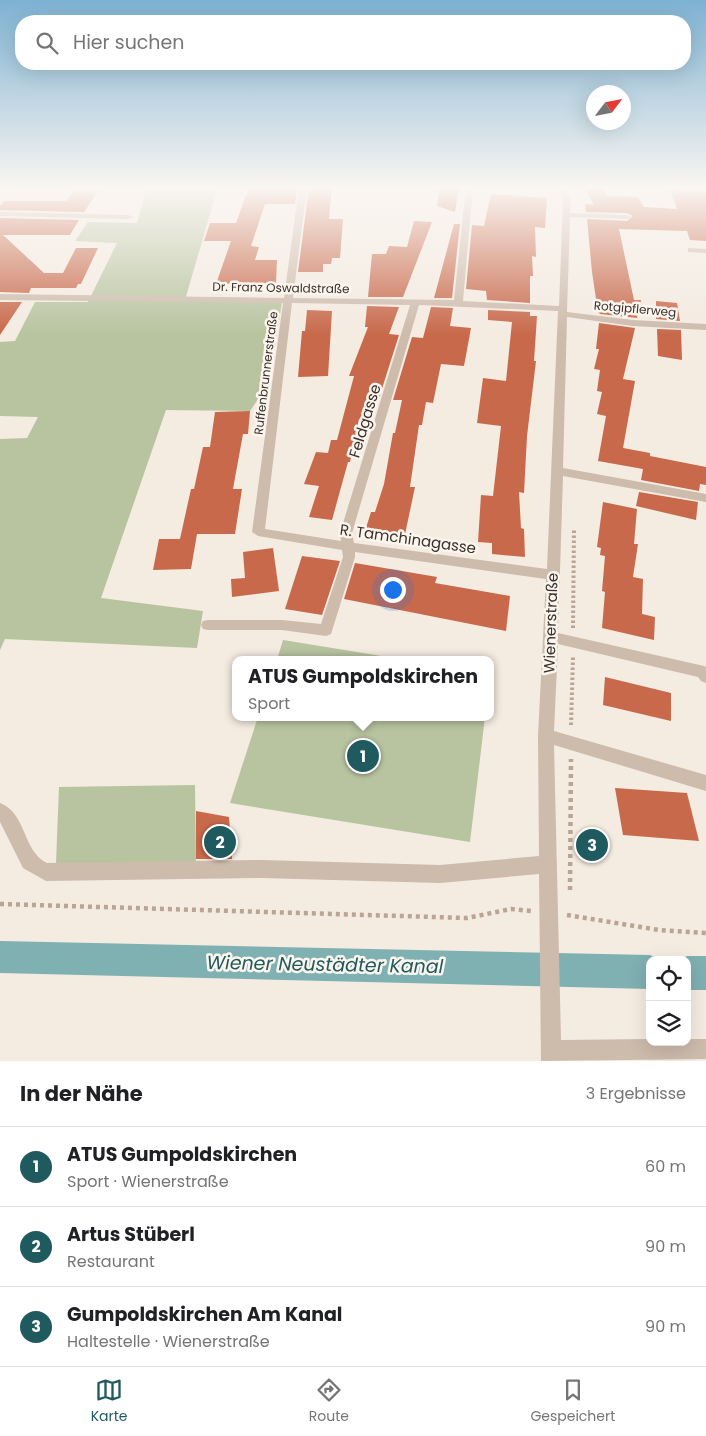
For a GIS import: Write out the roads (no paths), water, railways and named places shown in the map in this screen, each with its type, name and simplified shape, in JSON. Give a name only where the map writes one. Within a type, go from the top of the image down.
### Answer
[{"type":"street","name":"Ruffenbrunnerstraße","points":[[258,532],[296,237]]},
{"type":"street","points":[[458,303],[465,237]]},
{"type":"street","name":"Wienerstraße","points":[[551,1056],[546,736],[565,237]]},
{"type":"street","points":[[691,250],[706,250]]},
{"type":"street","name":"Dr. Franz Oswaldstraße","points":[[0,297],[288,300],[416,304],[458,303],[562,312]]},
{"type":"street","name":"Feldgasse","points":[[208,625],[282,625],[326,630],[349,557],[346,533],[416,304]]},
{"type":"street","name":"Rotgipflerweg","points":[[562,312],[633,323],[706,326]]},
{"type":"street","points":[[557,471],[706,498]]},
{"type":"street","name":"R. Tamchinagasse","points":[[258,532],[348,547],[553,575]]},
{"type":"street","points":[[551,637],[704,672],[706,677]]},
{"type":"street","points":[[546,736],[706,783]]},
{"type":"street","points":[[0,811],[3,812],[10,823],[30,864],[46,872],[262,869],[440,874],[547,864]]},
{"type":"street","points":[[551,1056],[706,1049]]},
{"type":"waterway","name":"Wiener Neustädter Kanal","points":[[0,957],[646,972]]},
{"type":"waterway","name":"Wiener Neustädter Kanal","points":[[691,973],[706,973]]},
{"type":"place","name":"ATUS Gumpoldskirchen","points":[[363,756]]},
{"type":"place","name":"Artus Stüberl","points":[[220,842]]},
{"type":"place","name":"Gumpoldskirchen Am Kanal","points":[[592,845]]}]
